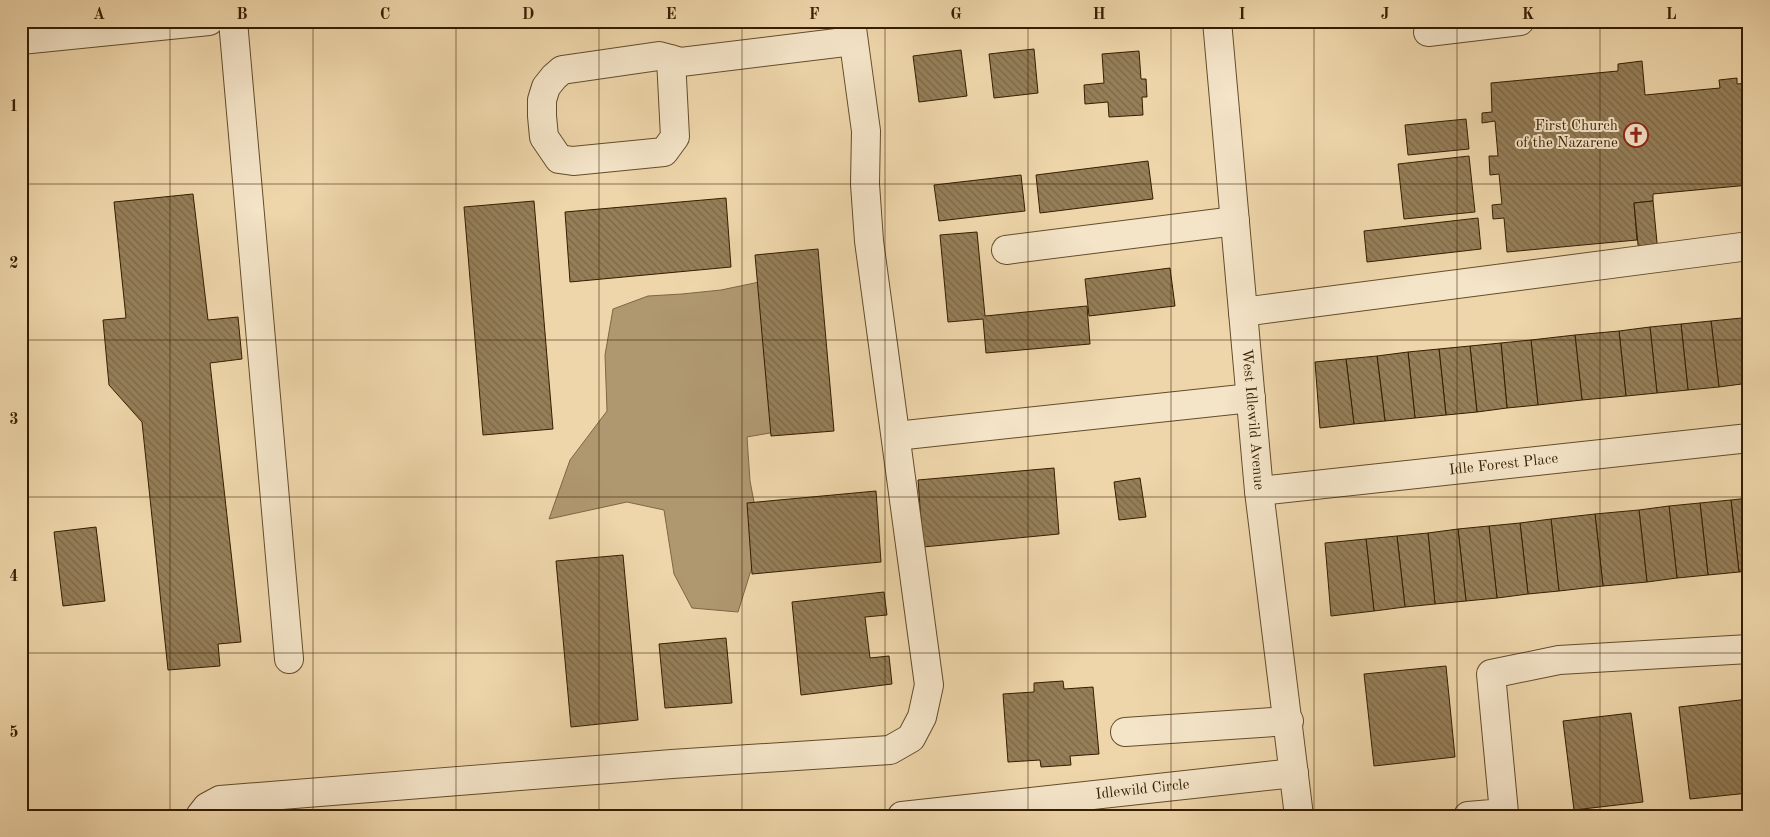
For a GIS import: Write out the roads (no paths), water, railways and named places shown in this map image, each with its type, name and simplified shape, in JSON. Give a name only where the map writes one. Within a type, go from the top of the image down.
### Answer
[{"type":"street","points":[[21,40],[209,21]]},
{"type":"street","points":[[233,21],[289,659]]},
{"type":"street","name":"West Idlewild Avenue","points":[[1217,21],[1260,491],[1299,816]]},
{"type":"street","points":[[1428,32],[1520,21]]},
{"type":"street","points":[[200,816],[207,807],[220,800],[672,764],[890,750],[911,738],[922,717],[929,686],[869,242],[865,184],[866,131],[852,31],[681,62],[671,59],[659,56],[562,70],[546,87],[542,100],[544,137],[559,159],[573,161],[664,152],[675,137],[671,59]]},
{"type":"street","points":[[1006,250],[1235,221]]},
{"type":"street","points":[[1243,312],[1749,246]]},
{"type":"street","points":[[896,436],[1251,398]]},
{"type":"street","name":"Idle Forest Place","points":[[1260,491],[1749,438]]},
{"type":"street","points":[[1468,816],[1504,815],[1491,674],[1559,660],[1749,648]]},
{"type":"street","points":[[1125,732],[1289,721]]},
{"type":"street","name":"Idlewild Circle","points":[[902,816],[1294,773]]},
{"type":"place","name":"First Church of the Nazarene","points":[[1636,135]]}]
